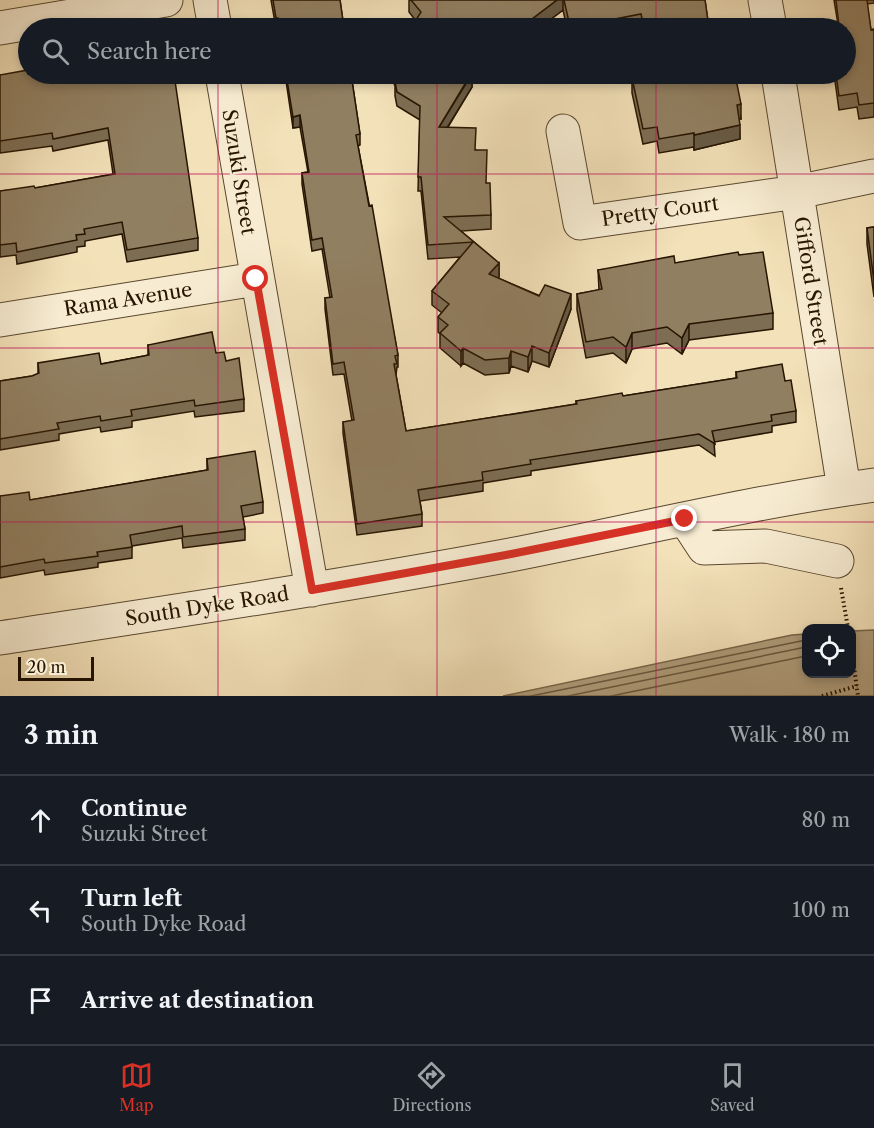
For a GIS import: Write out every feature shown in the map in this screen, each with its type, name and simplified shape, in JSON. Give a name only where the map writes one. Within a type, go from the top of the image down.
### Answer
[{"type":"street","points":[[59,18],[166,0]]},
{"type":"street","points":[[210,0],[213,18]]},
{"type":"street","points":[[765,0],[768,18]]},
{"type":"street","points":[[0,28],[18,25]]},
{"type":"street","name":"Suzuki Street","points":[[224,84],[312,590]]},
{"type":"street","name":"Gifford Street","points":[[779,84],[797,192],[859,487]]},
{"type":"street","name":"Pretty Court","points":[[563,131],[580,223],[797,192]]},
{"type":"street","points":[[797,192],[874,176]]},
{"type":"street","name":"Rama Avenue","points":[[0,320],[256,279]]},
{"type":"street","name":"South Dyke Road","points":[[0,638],[312,590],[859,487]]},
{"type":"street","points":[[685,519],[704,548],[766,546],[837,561]]},
{"type":"path","points":[[846,617],[847,624]]},
{"type":"path","points":[[855,678],[858,696]]},
{"type":"path","points":[[822,696],[856,686]]},
{"type":"water","points":[[874,630],[874,696],[503,696],[802,634],[802,678],[856,678],[856,631]]},
{"type":"building","points":[[273,0],[340,0],[343,18],[278,18],[276,18]]},
{"type":"building","points":[[411,0],[557,0],[533,18],[417,18],[421,12]]},
{"type":"building","points":[[564,0],[705,0],[708,18],[642,18],[641,14],[620,18],[568,18]]},
{"type":"building","points":[[836,0],[867,0],[871,30],[874,29],[874,103],[859,105],[857,93],[839,96],[837,84],[856,84],[856,18],[838,18]]},
{"type":"building","points":[[18,72],[18,84],[175,84],[198,238],[127,250],[122,222],[84,229],[85,234],[76,235],[77,240],[17,252],[16,243],[0,245],[0,191],[34,186],[35,188],[115,174],[108,128],[53,139],[52,133],[0,141],[0,75]]},
{"type":"building","points":[[288,84],[352,84],[360,134],[356,135],[369,206],[372,205],[398,355],[395,356],[397,364],[394,364],[406,431],[577,404],[576,401],[622,393],[623,396],[737,378],[736,372],[782,364],[785,381],[791,380],[796,411],[771,415],[772,421],[712,431],[715,444],[699,434],[530,460],[531,464],[482,472],[483,480],[418,490],[422,514],[357,524],[343,422],[354,420],[344,362],[333,364],[325,298],[332,297],[322,238],[312,240],[302,173],[309,172],[300,115],[293,117]]},
{"type":"building","points":[[395,84],[465,84],[439,127],[476,128],[475,150],[487,150],[486,183],[490,183],[491,215],[444,217],[499,263],[489,274],[539,296],[545,285],[571,294],[549,353],[532,346],[528,357],[511,351],[509,358],[485,360],[463,348],[461,351],[440,333],[448,325],[438,317],[449,304],[432,291],[473,242],[428,245],[421,177],[418,177],[420,106],[397,92]]},
{"type":"building","points":[[633,84],[737,84],[741,104],[737,105],[740,125],[694,135],[694,133],[659,139],[657,127],[643,129]]},
{"type":"building","points":[[874,227],[874,281],[867,228]]},
{"type":"building","points":[[738,252],[739,255],[763,252],[773,313],[689,324],[682,338],[667,327],[632,333],[626,347],[613,337],[586,342],[577,294],[602,289],[598,270],[674,256],[675,263]]},
{"type":"building","points":[[212,332],[216,353],[224,352],[226,361],[239,358],[244,399],[195,406],[194,400],[131,410],[132,416],[101,421],[100,416],[57,423],[59,429],[0,439],[0,381],[39,373],[38,363],[99,353],[101,364],[149,355],[148,345]]},
{"type":"building","points":[[255,451],[263,502],[241,506],[245,529],[183,537],[182,526],[130,535],[132,547],[97,552],[98,556],[45,563],[44,559],[0,567],[0,496],[29,492],[30,500],[208,470],[207,459]]},
{"type":"route","points":[[256,279],[312,590],[506,555],[685,519]]}]
